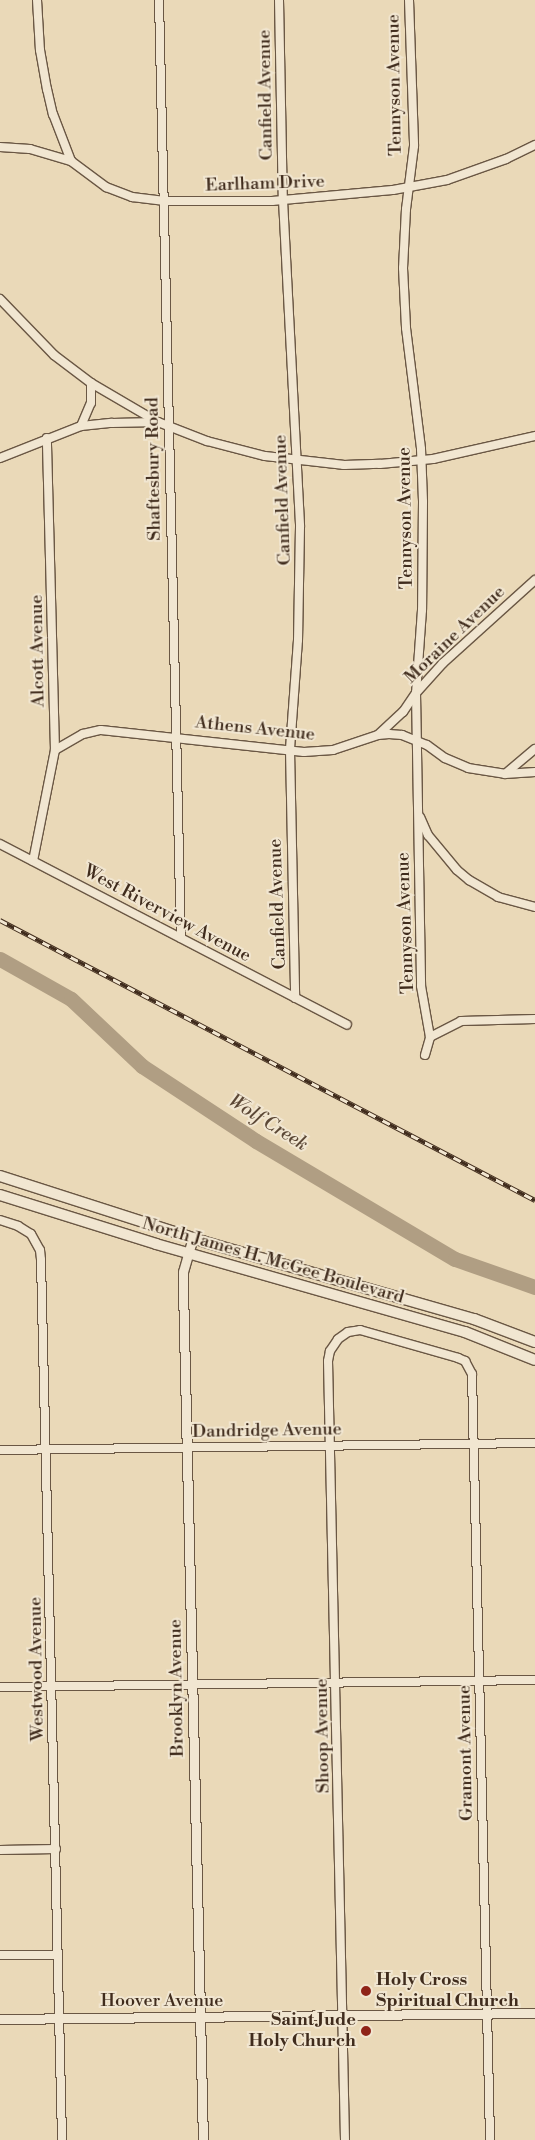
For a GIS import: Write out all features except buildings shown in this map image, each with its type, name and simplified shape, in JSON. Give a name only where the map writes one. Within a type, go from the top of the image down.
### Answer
[{"type":"main road","name":"North James H. McGee Boulevard","points":[[0,1176],[193,1237],[474,1318],[535,1342]]},
{"type":"main road","name":"North James H. McGee Boulevard","points":[[0,1195],[188,1253],[458,1330],[535,1360]]},
{"type":"street","points":[[37,0],[40,50],[47,89],[71,161]]},
{"type":"street","name":"Shaftesbury Road","points":[[159,0],[181,938]]},
{"type":"street","name":"Canfield Avenue","points":[[279,0],[283,200],[297,461],[300,588],[290,750],[295,998]]},
{"type":"street","name":"Tennyson Avenue","points":[[409,0],[409,43],[414,126],[403,244],[403,292],[421,460],[424,536],[422,610],[416,693],[421,986],[430,1037]]},
{"type":"street","name":"Earlham Drive","points":[[0,147],[30,150],[71,161],[97,181],[116,192],[132,197],[163,201],[283,200],[333,197],[409,187],[475,172],[535,145]]},
{"type":"street","points":[[0,299],[41,343],[91,383],[158,422],[236,449],[297,461],[344,465],[380,464],[421,460],[535,436]]},
{"type":"street","points":[[81,426],[91,403],[91,383]]},
{"type":"street","points":[[0,458],[81,426],[158,422]]},
{"type":"street","name":"Alcott Avenue","points":[[33,861],[55,750],[47,438]]},
{"type":"street","name":"Moraine Avenue","points":[[378,735],[403,712],[416,693],[443,663],[535,580]]},
{"type":"street","name":"Athens Avenue","points":[[55,750],[83,734],[101,730],[304,752],[333,750],[378,735],[402,735],[468,768],[505,774],[535,772]]},
{"type":"street","points":[[505,774],[535,748]]},
{"type":"street","points":[[418,813],[428,835],[457,870],[469,880],[498,897],[535,907]]},
{"type":"street","name":"West Riverview Avenue","points":[[0,844],[347,1025]]},
{"type":"street","points":[[424,1055],[430,1037],[461,1021],[535,1019]]},
{"type":"street","name":"Westwood Avenue","points":[[0,1220],[18,1226],[31,1234],[40,1250],[62,2140]]},
{"type":"street","name":"Brooklyn Avenue","points":[[193,1237],[183,1272],[203,2140]]},
{"type":"street","name":"Shoop Avenue","points":[[345,2140],[344,2015],[328,1361],[332,1347],[342,1336],[352,1331],[367,1330],[458,1358],[468,1366]]},
{"type":"street","name":"Gramont Avenue","points":[[468,1366],[472,1374],[474,1444],[490,2140]]},
{"type":"street","name":"Dandridge Avenue","points":[[0,1450],[535,1443]]},
{"type":"street","points":[[0,1687],[535,1680]]},
{"type":"street","points":[[0,1850],[56,1849]]},
{"type":"street","points":[[0,1955],[57,1955]]},
{"type":"street","name":"Hoover Avenue","points":[[0,2019],[535,2013]]},
{"type":"waterway","name":"Wolf Creek","points":[[0,959],[71,999],[142,1066],[256,1141],[455,1259],[535,1287]]},
{"type":"railway","points":[[0,920],[535,1200]]},
{"type":"place","name":"Holy Cross Spiritual Church","points":[[366,1991]]},
{"type":"place","name":"Saint Jude Holy Church","points":[[366,2031]]}]
